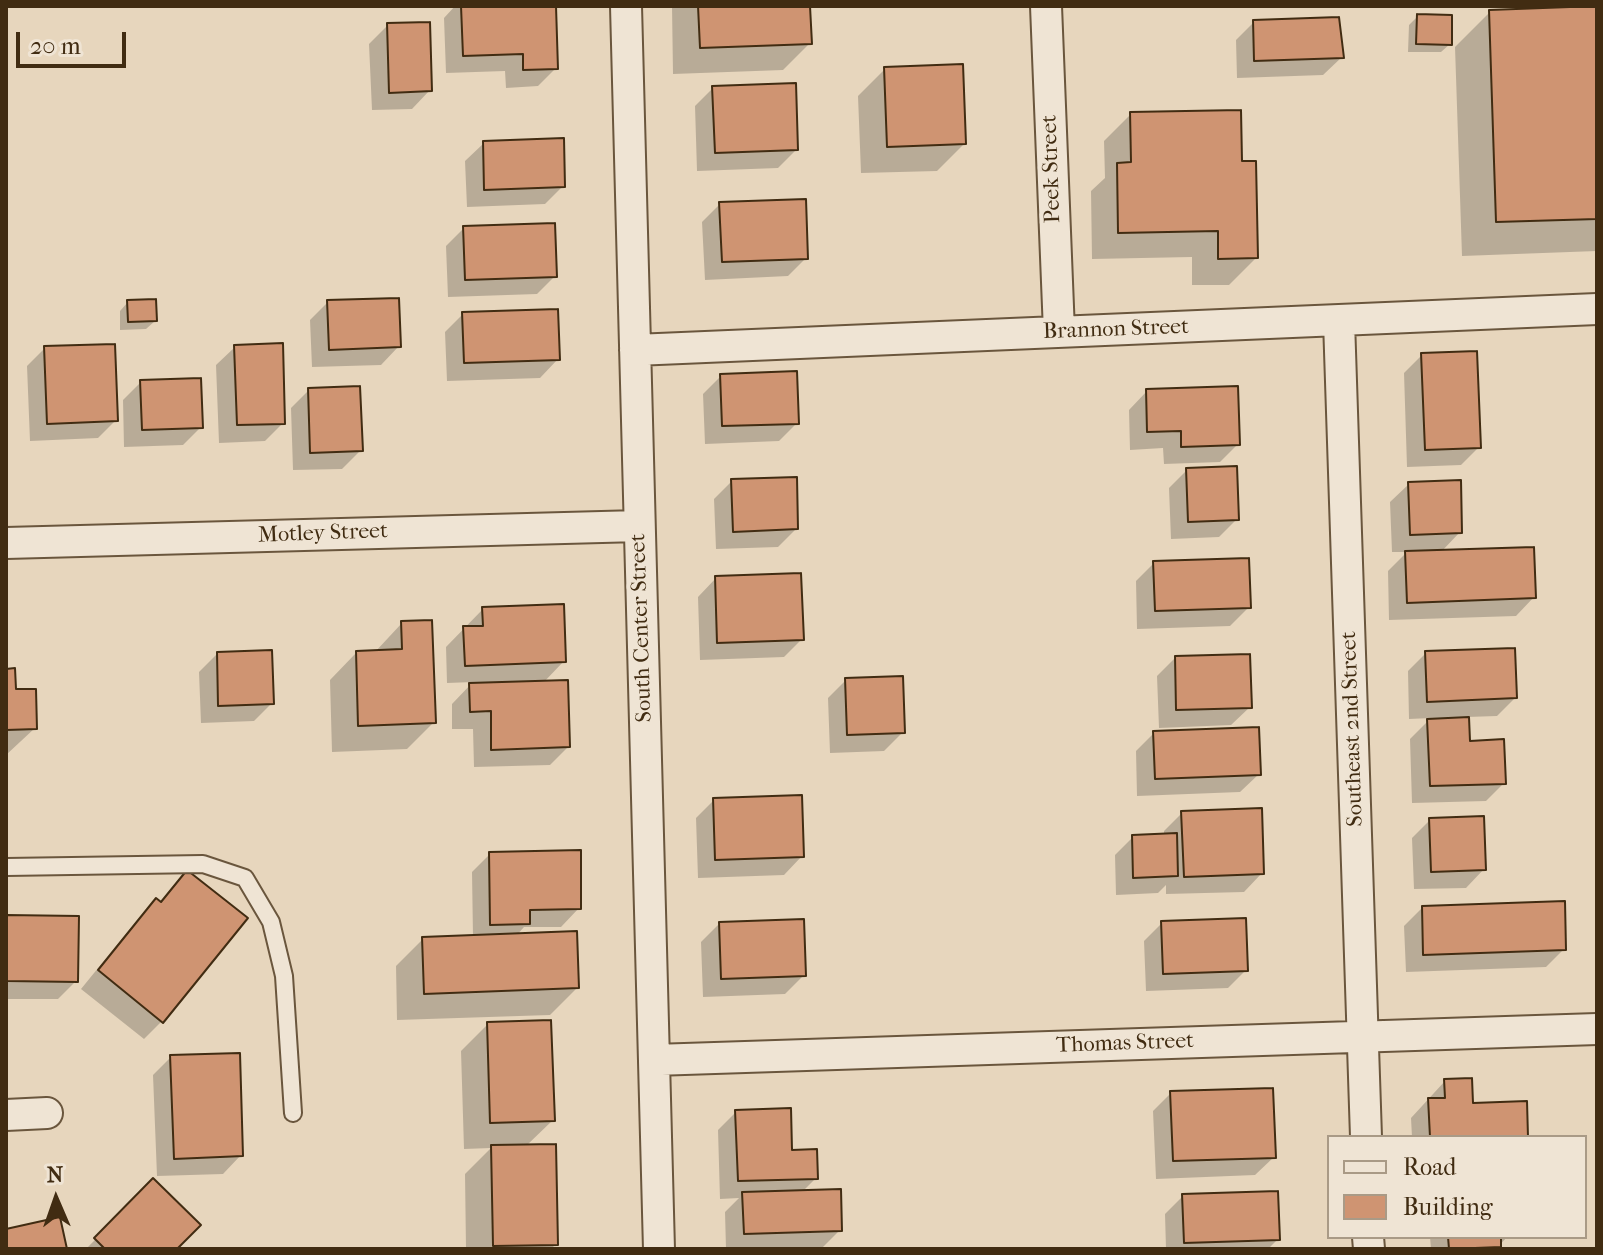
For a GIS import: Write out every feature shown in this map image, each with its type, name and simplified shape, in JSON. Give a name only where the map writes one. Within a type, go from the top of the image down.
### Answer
[{"type":"street","name":"South Center Street","points":[[626,6],[659,1249]]},
{"type":"street","name":"Peek Street","points":[[1046,6],[1059,332]]},
{"type":"street","name":"Brannon Street","points":[[635,350],[1597,309]]},
{"type":"street","name":"Southeast 2nd Street","points":[[1339,321],[1366,1135]]},
{"type":"street","name":"Motley Street","points":[[6,543],[639,526]]},
{"type":"street","name":"Thomas Street","points":[[654,1060],[1597,1029]]},
{"type":"street","points":[[6,1115],[47,1113]]},
{"type":"lane","points":[[6,867],[203,864],[245,878],[271,922],[284,976],[293,1113]]},
{"type":"building","points":[[461,6],[556,6],[558,69],[523,70],[523,54],[463,56]]},
{"type":"building","points":[[698,6],[810,6],[812,44],[700,48]]},
{"type":"building","points":[[1597,6],[1597,219],[1496,222],[1489,10]]},
{"type":"building","points":[[1417,14],[1452,15],[1452,45],[1416,44]]},
{"type":"building","points":[[1339,17],[1344,58],[1254,61],[1253,20]]},
{"type":"building","points":[[430,22],[432,91],[389,93],[387,23]]},
{"type":"building","points":[[963,64],[966,144],[887,147],[884,67]]},
{"type":"building","points":[[796,83],[798,150],[715,153],[712,86]]},
{"type":"building","points":[[1241,110],[1242,161],[1256,161],[1258,258],[1218,259],[1218,231],[1118,233],[1117,163],[1131,162],[1130,112]]},
{"type":"building","points":[[564,138],[565,187],[484,190],[483,141]]},
{"type":"building","points":[[806,199],[808,259],[722,262],[719,202]]},
{"type":"building","points":[[555,223],[557,277],[465,280],[463,226]]},
{"type":"building","points":[[399,298],[401,347],[329,350],[327,300]]},
{"type":"building","points":[[156,299],[157,321],[128,322],[127,300]]},
{"type":"building","points":[[558,309],[560,360],[464,363],[462,312]]},
{"type":"building","points":[[283,343],[285,424],[237,425],[234,345]]},
{"type":"building","points":[[115,344],[118,421],[47,424],[44,346]]},
{"type":"building","points":[[1477,351],[1481,448],[1425,450],[1421,353]]},
{"type":"building","points":[[797,371],[799,424],[722,426],[720,374]]},
{"type":"building","points":[[201,378],[203,428],[142,430],[140,380]]},
{"type":"building","points":[[360,386],[363,451],[310,453],[308,388]]},
{"type":"building","points":[[1238,386],[1240,445],[1181,447],[1181,431],[1147,432],[1146,389]]},
{"type":"building","points":[[1237,466],[1239,520],[1188,522],[1186,468]]},
{"type":"building","points":[[797,477],[798,529],[733,532],[731,479]]},
{"type":"building","points":[[1461,480],[1462,533],[1410,535],[1408,482]]},
{"type":"building","points":[[1534,547],[1536,598],[1407,603],[1405,551]]},
{"type":"building","points":[[1249,558],[1251,608],[1155,611],[1153,561]]},
{"type":"building","points":[[801,573],[804,640],[717,643],[715,576]]},
{"type":"building","points":[[564,604],[566,662],[465,666],[463,626],[483,626],[482,607]]},
{"type":"building","points":[[432,620],[436,723],[358,726],[356,651],[402,649],[401,621]]},
{"type":"building","points":[[1515,648],[1517,698],[1427,702],[1425,651]]},
{"type":"building","points":[[272,650],[274,704],[218,706],[217,652]]},
{"type":"building","points":[[1250,654],[1252,708],[1176,710],[1175,656]]},
{"type":"building","points":[[15,668],[16,689],[36,689],[37,729],[6,730],[6,669]]},
{"type":"building","points":[[903,676],[905,733],[847,735],[845,678]]},
{"type":"building","points":[[568,680],[570,747],[491,750],[491,711],[470,712],[469,683]]},
{"type":"building","points":[[1469,717],[1470,741],[1504,739],[1506,784],[1430,786],[1427,719]]},
{"type":"building","points":[[1259,727],[1261,775],[1155,779],[1153,731]]},
{"type":"building","points":[[802,795],[804,857],[715,860],[713,798]]},
{"type":"building","points":[[1262,808],[1264,874],[1184,877],[1181,811]]},
{"type":"building","points":[[1484,816],[1486,870],[1431,872],[1429,818]]},
{"type":"building","points":[[1177,833],[1178,876],[1133,878],[1132,835]]},
{"type":"building","points":[[581,850],[581,909],[530,910],[530,924],[490,925],[489,852]]},
{"type":"building","points":[[187,870],[248,918],[163,1023],[98,970],[156,898],[161,902]]},
{"type":"building","points":[[1565,901],[1566,950],[1423,955],[1422,906]]},
{"type":"building","points":[[6,915],[79,916],[78,982],[6,981]]},
{"type":"building","points":[[1246,918],[1248,971],[1163,974],[1161,921]]},
{"type":"building","points":[[804,919],[806,976],[721,979],[719,922]]},
{"type":"building","points":[[577,931],[579,988],[424,994],[422,937]]},
{"type":"building","points":[[551,1020],[555,1121],[490,1123],[487,1022]]},
{"type":"building","points":[[240,1053],[243,1156],[174,1159],[170,1055]]},
{"type":"building","points":[[1472,1078],[1473,1103],[1527,1101],[1528,1135],[1430,1135],[1428,1098],[1445,1098],[1444,1079]]},
{"type":"building","points":[[1273,1088],[1276,1158],[1173,1161],[1170,1091]]},
{"type":"building","points":[[791,1108],[792,1150],[817,1149],[818,1179],[738,1181],[735,1110]]},
{"type":"building","points":[[556,1144],[558,1245],[493,1246],[491,1145]]},
{"type":"building","points":[[153,1178],[201,1225],[177,1249],[105,1249],[94,1238]]},
{"type":"building","points":[[841,1189],[842,1231],[744,1234],[742,1192]]},
{"type":"building","points":[[1278,1191],[1280,1240],[1184,1243],[1182,1194]]},
{"type":"building","points":[[60,1217],[67,1249],[6,1249],[6,1229]]},
{"type":"building","points":[[1448,1239],[1501,1239],[1501,1247],[1449,1249]]}]
